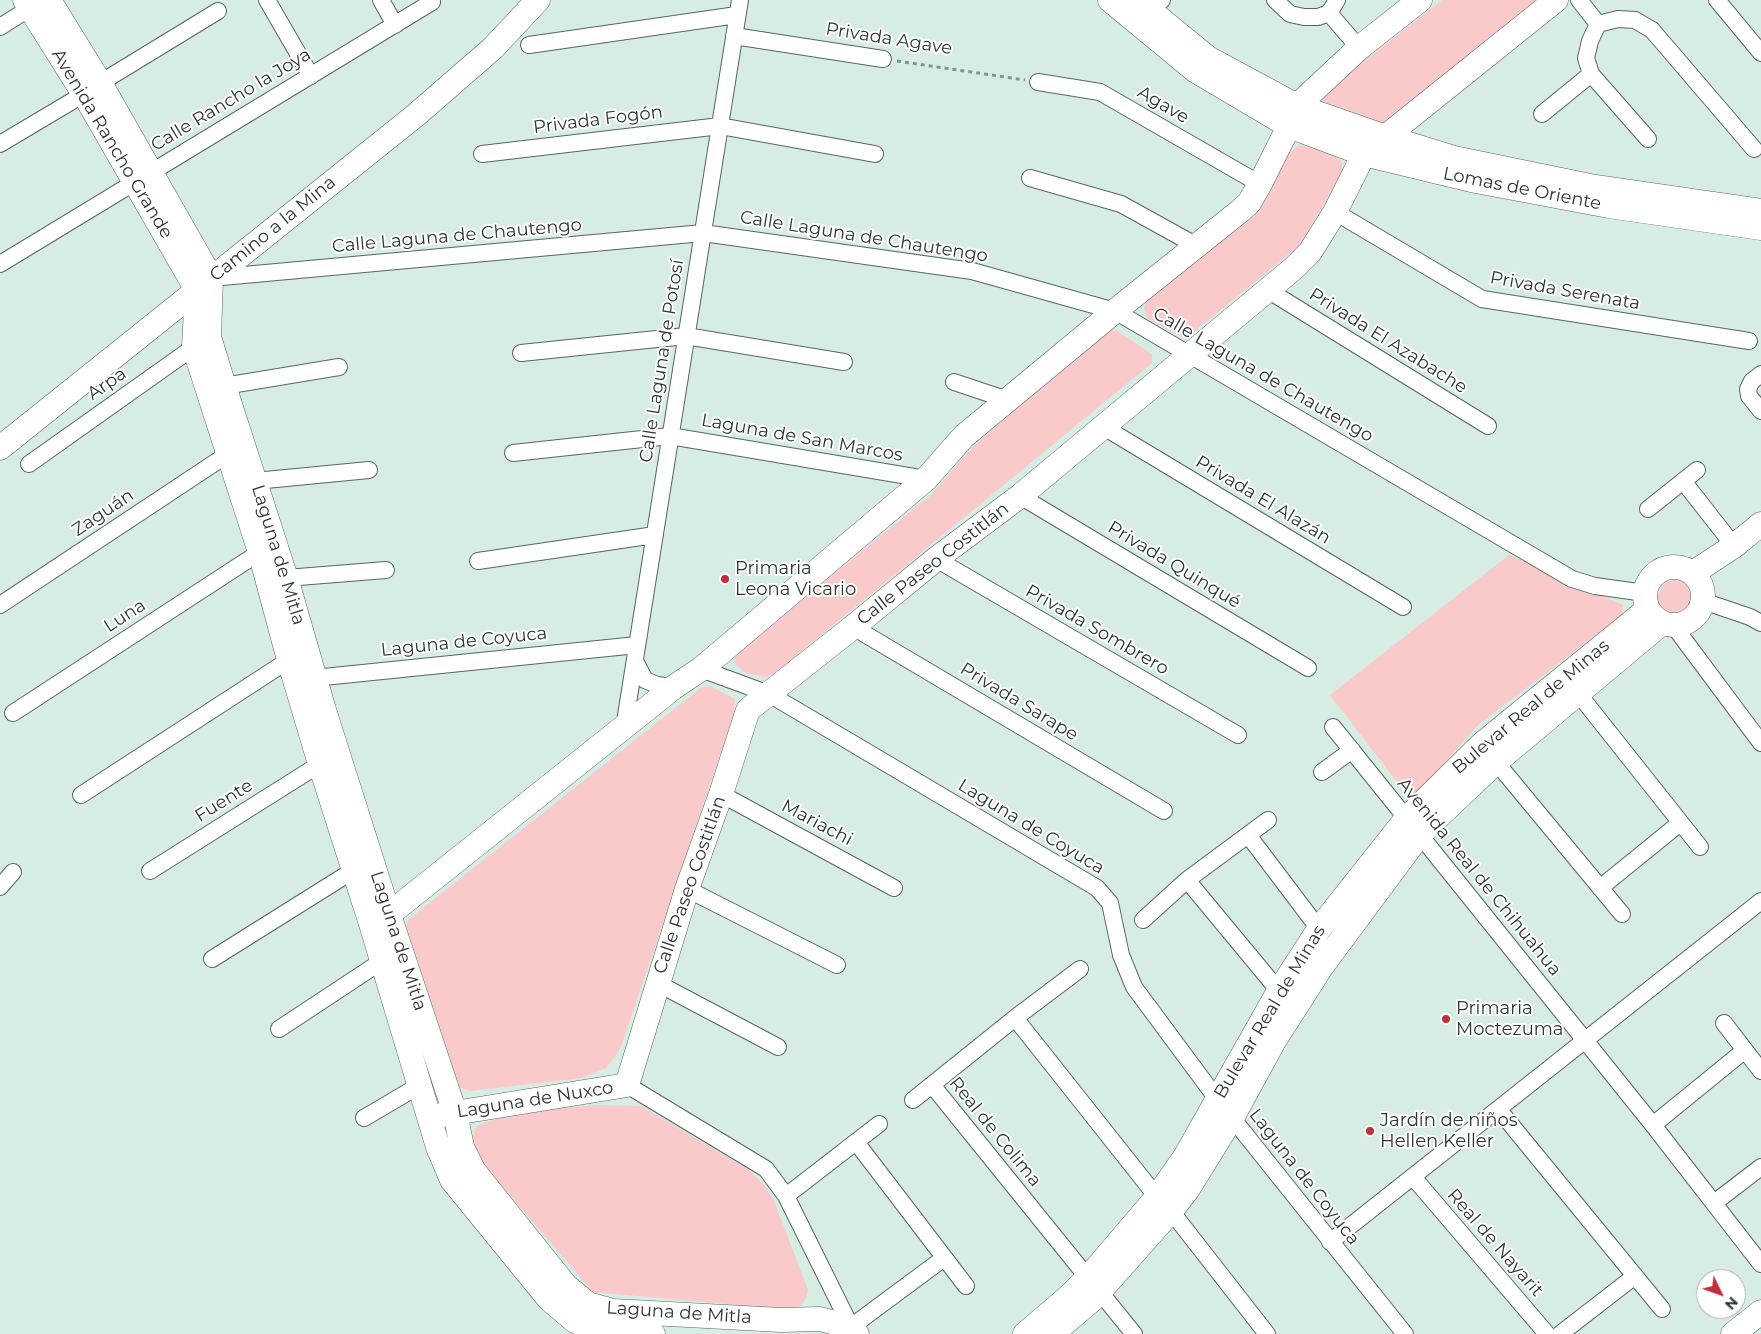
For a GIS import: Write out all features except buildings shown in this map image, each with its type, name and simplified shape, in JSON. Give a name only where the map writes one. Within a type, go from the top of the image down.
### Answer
[{"type":"street","points":[[266,0],[311,76]]},
{"type":"street","points":[[381,0],[395,25]]},
{"type":"street","name":"Camino a la Mina","points":[[0,448],[416,115],[493,48],[538,0]]},
{"type":"street","points":[[1110,0],[1196,71],[1293,116]]},
{"type":"street","points":[[1275,0],[1290,14],[1304,17],[1318,17],[1333,6],[1359,48]]},
{"type":"street","points":[[381,921],[674,687],[701,669],[926,479],[964,436],[1249,203],[1293,116],[1359,48],[1420,0]]},
{"type":"street","name":"Calle Paseo Costitlán","points":[[627,1085],[687,889],[748,710],[853,628],[936,559],[1020,496],[1294,268],[1310,252],[1335,212],[1364,154],[1556,0]]},
{"type":"street","points":[[1579,0],[1598,24]]},
{"type":"street","points":[[1717,0],[1761,53]]},
{"type":"street","name":"Calle Rancho la Joya","points":[[0,264],[432,2]]},
{"type":"street","points":[[0,27],[35,3]]},
{"type":"street","name":"Avenida Rancho Grande","points":[[35,3],[92,89],[204,284]]},
{"type":"street","points":[[1150,3],[1208,58],[1293,116]]},
{"type":"street","points":[[529,45],[739,8]]},
{"type":"street","name":"Calle Laguna de Potosí","points":[[624,728],[739,8]]},
{"type":"street","points":[[0,144],[218,11]]},
{"type":"street","points":[[1598,24],[1618,19],[1635,20],[1652,30],[1754,149]]},
{"type":"street","points":[[1598,24],[1590,41],[1586,58],[1591,74],[1648,139]]},
{"type":"street","name":"Privada Agave","points":[[734,36],[883,58]]},
{"type":"street","points":[[1542,114],[1591,74]]},
{"type":"street","name":"Agave","points":[[1038,82],[1100,92],[1260,184]]},
{"type":"street","name":"Lomas de Oriente","points":[[1293,116],[1386,138],[1454,158],[1590,186],[1761,211]]},
{"type":"street","name":"Lomas de Oriente","points":[[1293,116],[1364,154],[1476,180],[1600,204],[1761,228]]},
{"type":"street","name":"Privada Fogón","points":[[482,154],[720,126],[875,154]]},
{"type":"street","points":[[1030,178],[1121,204],[1197,246]]},
{"type":"street","name":"Privada Serenata","points":[[1335,212],[1482,299],[1750,341]]},
{"type":"street","name":"Calle Laguna de Chautengo","points":[[204,284],[703,233],[972,271],[1115,312],[1572,579],[1595,586],[1657,612]]},
{"type":"street","name":"Laguna de Mitla","points":[[204,284],[202,342],[228,454],[301,669],[381,921],[455,1113],[462,1147],[474,1171],[575,1321],[591,1328],[653,1334]]},
{"type":"street","name":"Privada El Azabache","points":[[1266,290],[1488,426]]},
{"type":"street","points":[[521,353],[686,336],[844,362]]},
{"type":"street","name":"Laguna de Mitla","points":[[202,342],[224,386],[286,578],[301,669],[320,764],[354,870],[381,921],[382,962],[438,1147],[452,1180],[557,1292],[588,1304],[614,1311],[781,1327],[820,1319],[854,1331]]},
{"type":"street","name":"Arpa","points":[[28,464],[202,342]]},
{"type":"street","points":[[224,386],[339,367]]},
{"type":"street","points":[[1761,374],[1752,381],[1748,389],[1749,396],[1761,411]]},
{"type":"street","points":[[954,382],[1008,400]]},
{"type":"street","name":"Privada El Alazán","points":[[1102,426],[1403,607]]},
{"type":"street","name":"Laguna de San Marcos","points":[[513,453],[670,436],[926,479]]},
{"type":"street","name":"Zaguán","points":[[0,605],[228,454]]},
{"type":"street","points":[[255,481],[369,470]]},
{"type":"street","points":[[1648,509],[1696,470]]},
{"type":"street","points":[[1683,481],[1734,546]]},
{"type":"street","name":"Privada Quinqué","points":[[1020,496],[1308,668]]},
{"type":"street","points":[[1657,612],[1681,624],[1696,616],[1700,587],[1734,546],[1761,524]]},
{"type":"street","points":[[478,561],[655,535]]},
{"type":"street","points":[[1700,587],[1761,541]]},
{"type":"street","name":"Luna","points":[[12,713],[260,552]]},
{"type":"street","name":"Privada Sombrero","points":[[936,559],[1238,735]]},
{"type":"street","points":[[1761,623],[1700,587],[1685,568],[1667,567],[1651,577],[1657,612],[1761,743]]},
{"type":"street","points":[[286,578],[386,570]]},
{"type":"street","name":"Bulevar Real de Minas","points":[[1164,1204],[1188,1189],[1232,1118],[1274,1041],[1414,826],[1496,762],[1577,692],[1657,612]]},
{"type":"street","name":"Bulevar Real de Minas","points":[[1052,1334],[1164,1204],[1185,1157],[1217,1099],[1278,991],[1319,929],[1414,826],[1482,744],[1657,612]]},
{"type":"street","name":"Privada Sarape","points":[[853,628],[1164,811]]},
{"type":"street","points":[[636,653],[644,680],[657,685],[674,687]]},
{"type":"street","name":"Laguna de Coyuca","points":[[301,669],[636,653]]},
{"type":"street","points":[[81,795],[301,669]]},
{"type":"street","name":"Laguna de Coyuca","points":[[701,669],[769,694],[1097,888],[1110,903],[1121,955],[1134,987],[1217,1099],[1405,1334]]},
{"type":"street","points":[[1577,692],[1700,847]]},
{"type":"street","name":"Avenida Real de Chihuahua","points":[[1333,727],[1653,1125],[1761,1264]]},
{"type":"street","points":[[1322,772],[1352,750]]},
{"type":"street","points":[[1496,762],[1622,914]]},
{"type":"street","name":"Fuente","points":[[150,871],[320,764]]},
{"type":"street","name":"Mariachi","points":[[720,794],[894,888]]},
{"type":"street","points":[[1143,920],[1187,880],[1268,820]]},
{"type":"street","points":[[1600,888],[1680,823]]},
{"type":"street","points":[[1248,835],[1319,929]]},
{"type":"street","points":[[212,959],[354,870]]},
{"type":"street","points":[[0,887],[13,872]]},
{"type":"street","points":[[1187,880],[1278,991]]},
{"type":"street","points":[[687,889],[837,965]]},
{"type":"street","points":[[1330,1242],[1760,902]]},
{"type":"street","points":[[279,1029],[382,962]]},
{"type":"street","name":"Real de Colima","points":[[1080,969],[1015,1018],[932,1085],[1134,1334]]},
{"type":"street","points":[[657,983],[778,1047]]},
{"type":"street","points":[[1015,1018],[1267,1334]]},
{"type":"street","points":[[1724,1023],[1761,1071]]},
{"type":"street","points":[[1653,1125],[1745,1050]]},
{"type":"street","points":[[364,1118],[420,1085]]},
{"type":"street","name":"Laguna de Nuxco","points":[[430,1117],[627,1085],[766,1168],[786,1196],[854,1331]]},
{"type":"street","points":[[913,1100],[932,1085]]},
{"type":"street","points":[[1499,1110],[1662,1309]]},
{"type":"street","points":[[786,1196],[879,1124]]},
{"type":"street","points":[[856,1142],[966,1286]]},
{"type":"street","points":[[1714,1203],[1761,1167]]},
{"type":"street","name":"Real de Nayarit","points":[[1413,1178],[1547,1334]]},
{"type":"street","points":[[854,1331],[944,1258]]},
{"type":"street","points":[[1560,1334],[1635,1276]]},
{"type":"street","name":"Bulevar Real de Minas","points":[[1025,1334],[1066,1300],[1094,1285]]},
{"type":"street","points":[[1733,1334],[1761,1312]]},
{"type":"path","name":"Privada Agave","points":[[883,58],[1038,82]]},
{"type":"shaded area","points":[[1442,0],[1539,0],[1385,125],[1322,101],[1326,93],[1341,79]]},
{"type":"shaded area","points":[[1304,145],[1334,155],[1342,162],[1342,173],[1300,245],[1190,335],[1182,337],[1148,319],[1144,309],[1146,301],[1288,154],[1298,146]]},
{"type":"shaded area","points":[[1116,330],[1152,354],[1152,363],[775,673],[765,677],[746,673],[736,665],[733,655],[931,495],[975,444],[1109,331]]},
{"type":"shaded area","points":[[1509,555],[1623,605],[1622,615],[1478,725],[1411,800],[1330,695]]},
{"type":"shaded area","points":[[1683,581],[1693,587],[1699,598],[1700,606],[1692,617],[1677,623],[1660,613],[1656,605],[1657,596],[1666,582]]},
{"type":"shaded area","points":[[710,686],[735,699],[734,714],[622,1044],[616,1055],[606,1068],[581,1078],[471,1091],[455,1086],[406,927],[409,919],[702,687]]},
{"type":"shaded area","points":[[595,1105],[641,1106],[749,1170],[764,1185],[773,1198],[808,1290],[806,1298],[799,1308],[792,1310],[593,1292],[478,1158],[471,1139],[477,1126],[515,1112]]},
{"type":"place","name":"Primaria Leona Vicario","points":[[725,579]]},
{"type":"place","name":"Primaria Moctezuma","points":[[1446,1019]]},
{"type":"place","name":"Jardín de niños Hellen Keller","points":[[1370,1131]]}]
